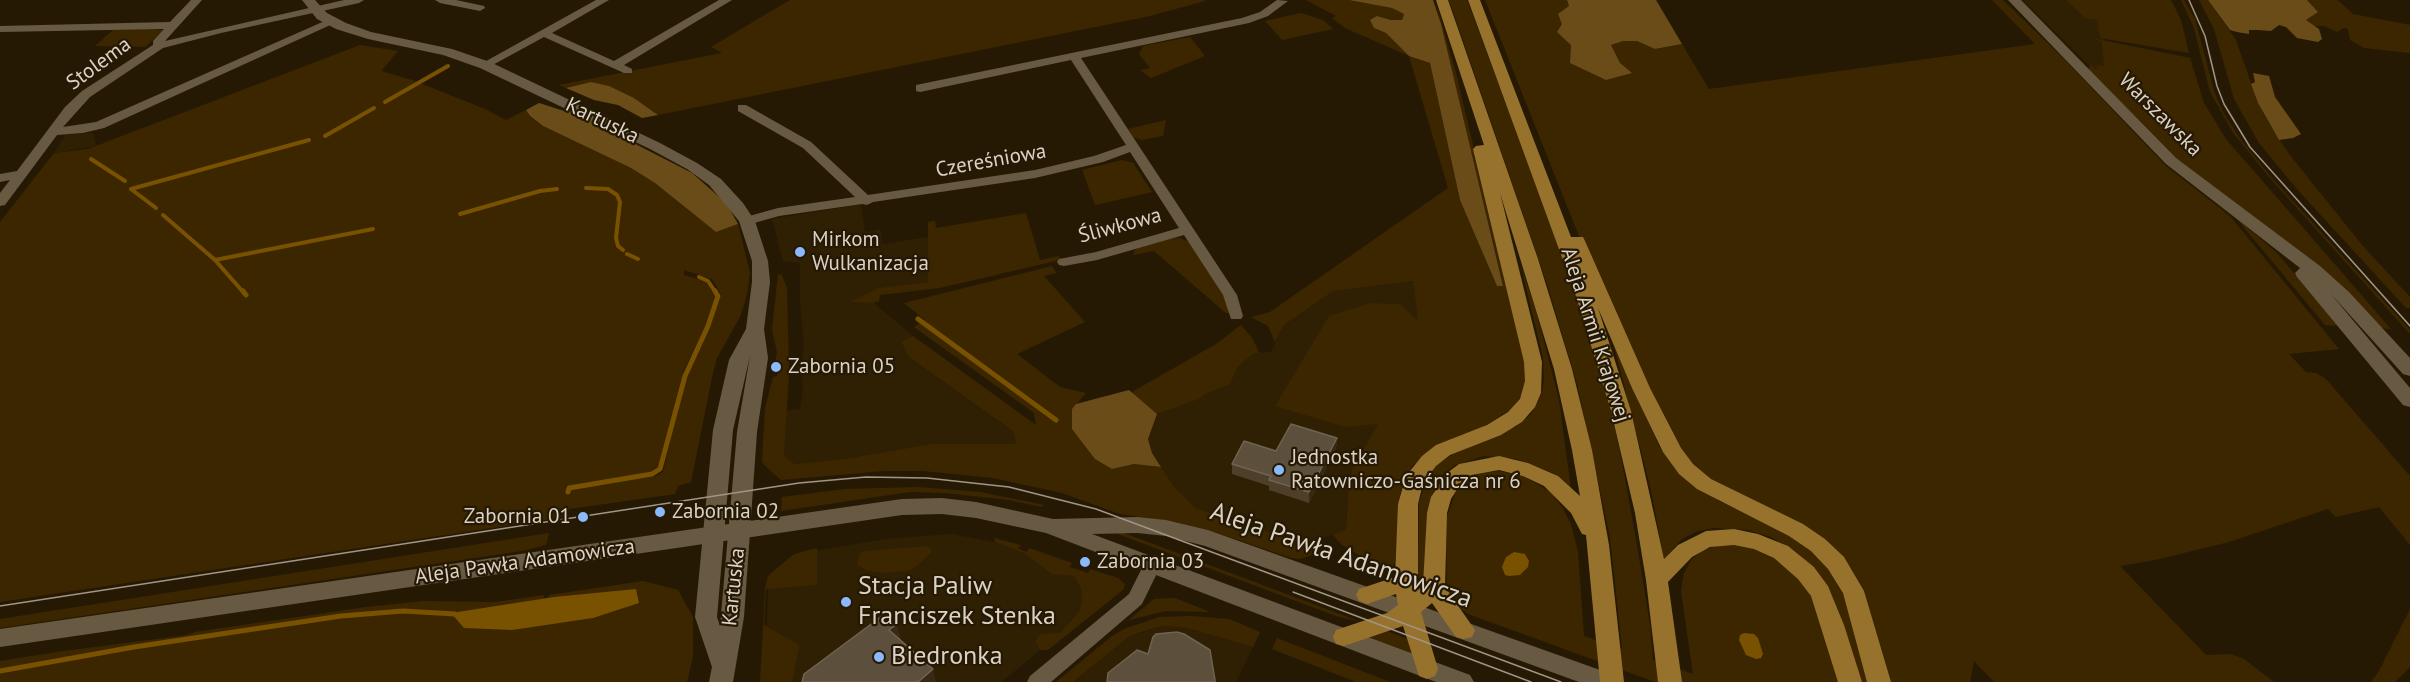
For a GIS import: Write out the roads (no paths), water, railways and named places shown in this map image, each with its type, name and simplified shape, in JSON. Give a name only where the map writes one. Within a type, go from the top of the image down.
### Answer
[{"type":"main road","name":"Aleja Armii Krajowej","points":[[1442,0],[1530,260],[1563,369],[1582,450],[1598,545],[1612,682]]},
{"type":"main road","name":"Aleja Armii Krajowej","points":[[1474,0],[1557,219],[1597,332],[1621,411],[1640,491],[1657,580],[1669,674]]},
{"type":"main road","points":[[1427,669],[1409,610],[1406,582],[1408,504],[1413,481],[1429,461],[1443,450],[1494,430],[1515,417],[1533,393],[1533,362],[1479,142],[1486,131]]},
{"type":"main road","points":[[1557,219],[1573,232],[1641,388],[1673,453],[1686,469],[1704,484],[1796,530],[1818,545],[1836,563],[1853,591],[1880,682]]},
{"type":"main road","points":[[1464,630],[1434,590],[1437,513],[1441,497],[1454,478],[1466,469],[1499,464],[1516,466],[1551,481],[1579,508],[1598,545]]},
{"type":"main road","points":[[1657,580],[1685,551],[1706,539],[1734,537],[1758,542],[1781,552],[1806,573],[1820,592],[1833,625],[1850,682]]},
{"type":"main road","points":[[1367,595],[1406,582]]},
{"type":"main road","points":[[1344,637],[1382,625],[1409,610],[1434,590]]},
{"type":"street","name":"Stolema","points":[[159,46],[159,41],[197,0]]},
{"type":"street","name":"Stolema","points":[[0,202],[54,131],[86,94],[159,46],[311,5],[360,0]]},
{"type":"street","points":[[484,65],[604,0]]},
{"type":"street","points":[[615,65],[727,0]]},
{"type":"street","points":[[920,88],[1254,19],[1283,1],[1280,0]]},
{"type":"street","name":"Warszawska","points":[[2014,0],[2171,161],[2284,250],[2314,270],[2343,296],[2408,364]]},
{"type":"street","points":[[448,1],[480,8]]},
{"type":"street","name":"Kartuska","points":[[311,5],[331,22],[360,33],[447,52],[484,65],[602,120],[692,166],[724,191],[747,221],[758,252],[761,271],[755,329],[759,358],[747,432],[733,617],[722,673]]},
{"type":"street","points":[[54,131],[83,129],[100,124],[331,22]]},
{"type":"street","points":[[0,29],[173,25]]},
{"type":"street","points":[[544,33],[628,71]]},
{"type":"street","points":[[1074,56],[1132,147]]},
{"type":"street","points":[[742,108],[807,145],[867,201]]},
{"type":"street","name":"Czereśniowa","points":[[747,221],[778,212],[867,201],[1035,174],[1098,159],[1132,147]]},
{"type":"street","name":"Śliwkowa","points":[[1132,147],[1230,295],[1236,316]]},
{"type":"street","points":[[0,178],[22,174]]},
{"type":"street","name":"Śliwkowa","points":[[1064,262],[1097,256],[1186,230]]},
{"type":"street","name":"Warszawska","points":[[2284,250],[2410,400]]},
{"type":"street","name":"Kartuska","points":[[722,673],[706,617],[723,430],[738,360],[755,329]]},
{"type":"street","points":[[2378,362],[2408,364]]},
{"type":"street","name":"Aleja Pawła Adamowicza","points":[[0,638],[902,507],[942,506],[975,510],[1049,526],[1462,682]]},
{"type":"street","name":"Aleja Pawła Adamowicza","points":[[1049,526],[1138,525],[1166,528],[1235,546],[1606,682]]},
{"type":"street","points":[[1037,682],[1136,599],[1152,565]]},
{"type":"waterway","points":[[385,102],[448,66]]},
{"type":"waterway","points":[[325,136],[374,108]]},
{"type":"waterway","points":[[156,208],[131,189],[309,140]]},
{"type":"waterway","points":[[91,159],[125,181]]},
{"type":"waterway","points":[[586,188],[608,189],[617,195],[620,202],[616,238],[618,246],[623,250]]},
{"type":"waterway","points":[[460,214],[540,191],[557,189]]},
{"type":"waterway","points":[[163,215],[215,260]]},
{"type":"waterway","points":[[215,260],[373,229]]},
{"type":"waterway","points":[[627,254],[638,259]]},
{"type":"waterway","points":[[215,260],[244,293]]},
{"type":"waterway","points":[[699,277],[708,281],[716,293]]},
{"type":"waterway","points":[[243,291],[246,295]]},
{"type":"waterway","points":[[568,492],[569,488],[652,474],[660,469],[685,376],[708,326],[718,296],[715,291]]},
{"type":"waterway","points":[[918,319],[1056,420]]},
{"type":"waterway","points":[[0,671],[134,647],[341,616],[403,611],[455,614]]},
{"type":"tram line","points":[[2189,0],[2205,36],[2217,86],[2224,104],[2250,147],[2410,326]]},
{"type":"tram line","points":[[0,606],[799,483],[866,477],[927,478],[1009,487],[1096,509],[1561,682]]},
{"type":"tram line","points":[[1293,592],[1531,682]]},
{"type":"place","name":"Mirkom Wulkanizacja","points":[[800,252]]},
{"type":"place","name":"Zabornia 05","points":[[776,367]]},
{"type":"place","name":"Jednostka Ratowniczo-Gaśnicza nr 6","points":[[1279,470]]},
{"type":"place","name":"Zabornia 02","points":[[660,512]]},
{"type":"place","name":"Zabornia 01","points":[[583,517]]},
{"type":"place","name":"Zabornia 03","points":[[1085,562]]},
{"type":"place","name":"Stacja Paliw Franciszek Stenka","points":[[846,602]]},
{"type":"place","name":"Biedronka","points":[[879,657]]}]
